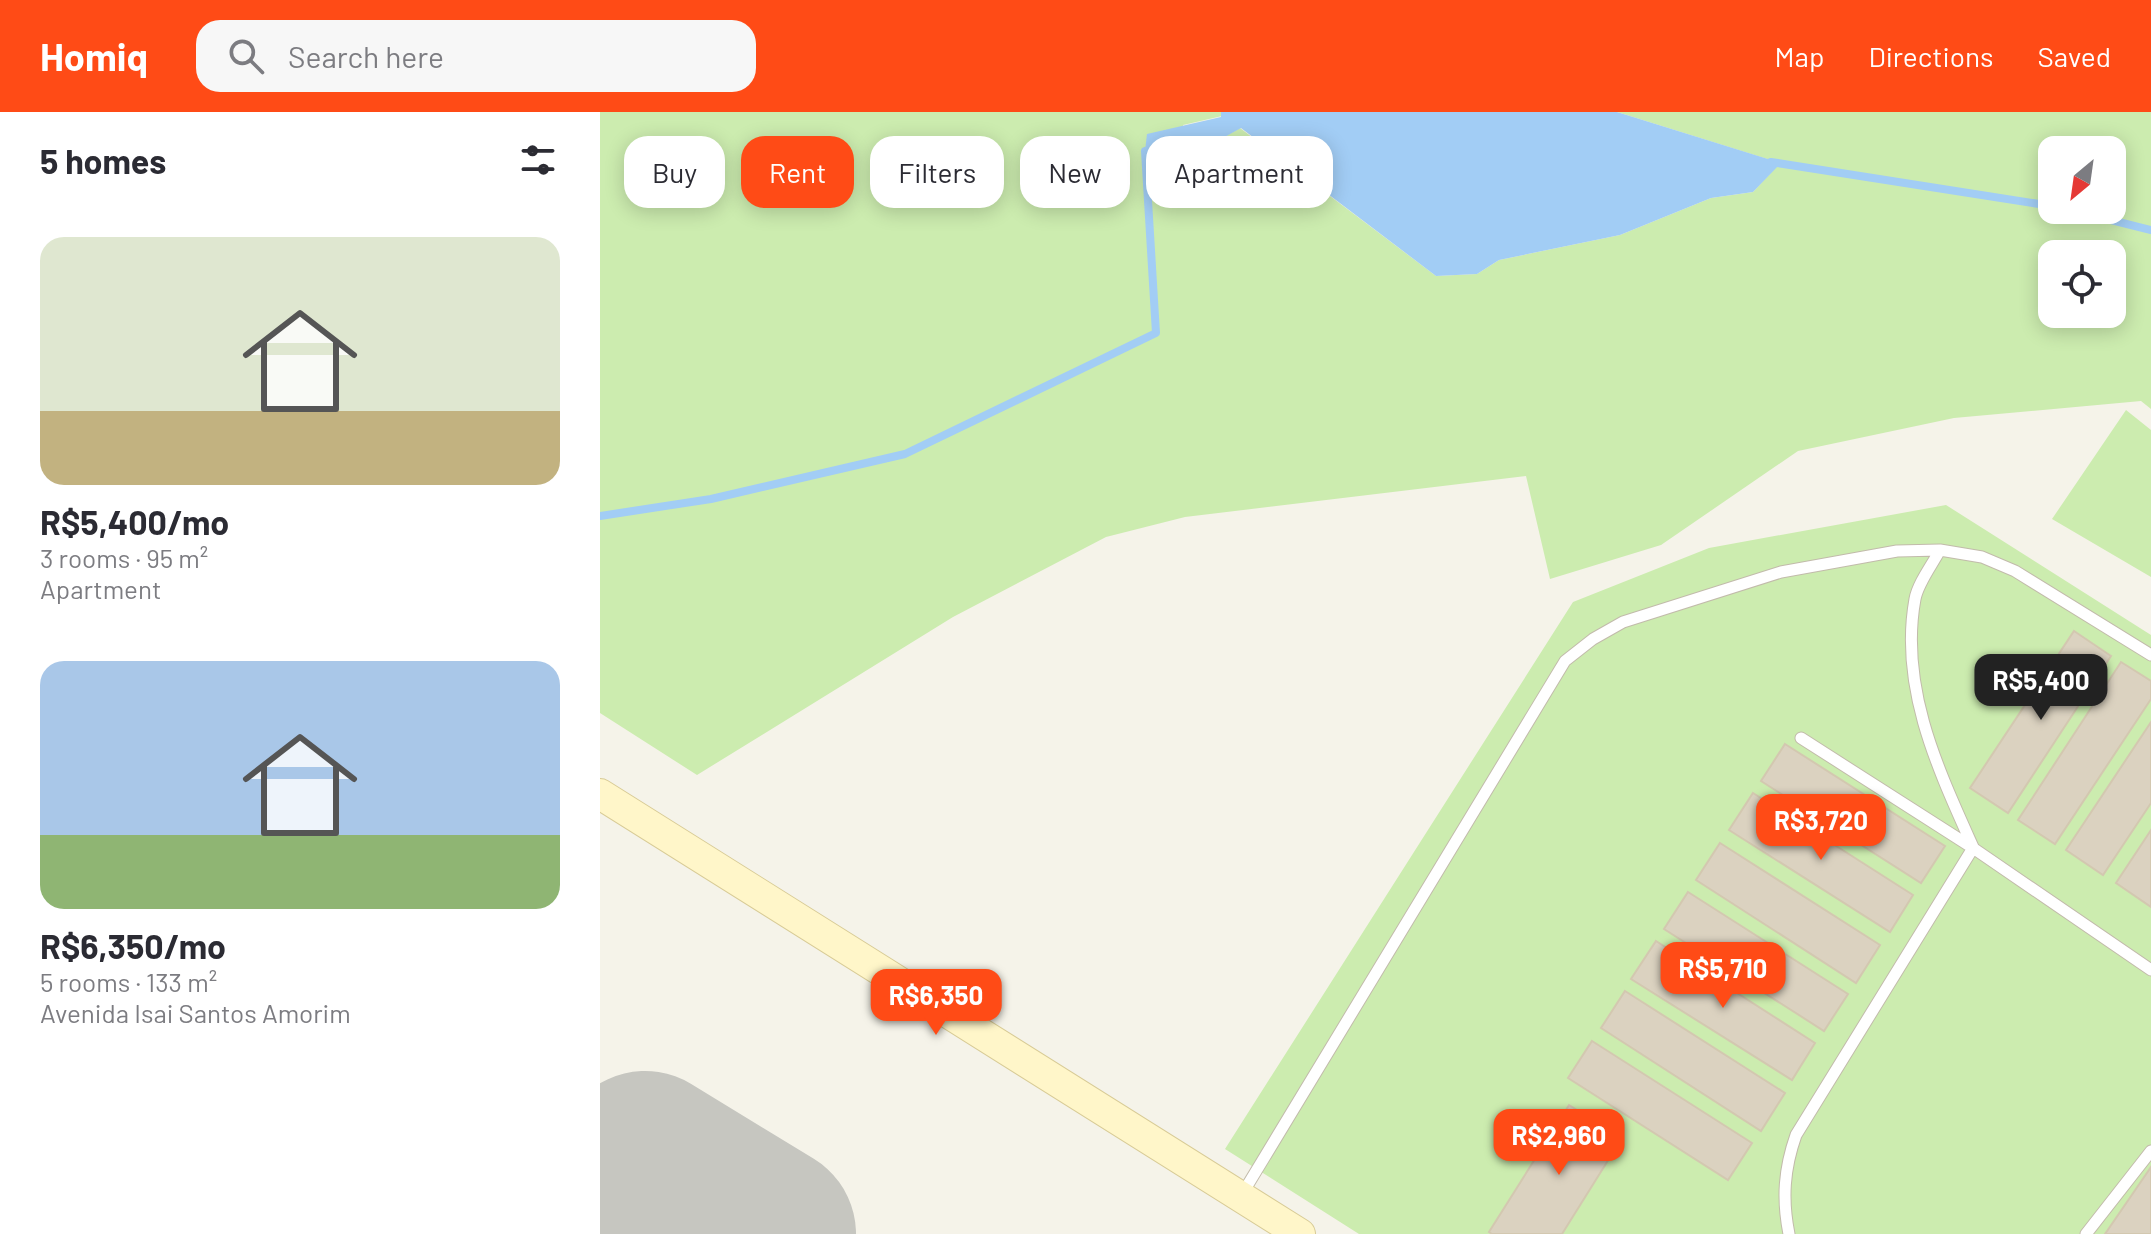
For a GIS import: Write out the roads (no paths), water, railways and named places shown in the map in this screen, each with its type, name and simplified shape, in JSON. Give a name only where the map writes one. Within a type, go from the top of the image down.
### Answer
[{"type":"main road","points":[[600,794],[1300,1234]]},
{"type":"lane","points":[[1940,550],[1915,596],[1910,670],[1934,759],[1973,848]]},
{"type":"lane","points":[[1240,1197],[1565,661],[1593,639],[1623,622],[1781,572],[1897,551],[1940,550],[1982,557],[2015,571],[2151,655]]},
{"type":"lane","points":[[1801,738],[1973,848],[2151,970]]},
{"type":"lane","points":[[1789,1234],[1783,1206],[1786,1163],[1796,1135],[1973,848]]},
{"type":"lane","points":[[2086,1234],[2151,1151]]},
{"type":"water","points":[[1221,112],[1617,112],[1781,163],[1753,192],[1711,198],[1620,235],[1499,260],[1477,274],[1436,276],[1333,198],[1333,136],[1252,136],[1241,128],[1227,136],[1147,136],[1221,117]]},
{"type":"waterway","points":[[1146,151],[1146,168]]},
{"type":"waterway","points":[[1771,162],[2038,204]]},
{"type":"waterway","points":[[600,516],[711,499],[905,454],[1156,333],[1148,208]]},
{"type":"waterway","points":[[2126,224],[2151,230]]}]
